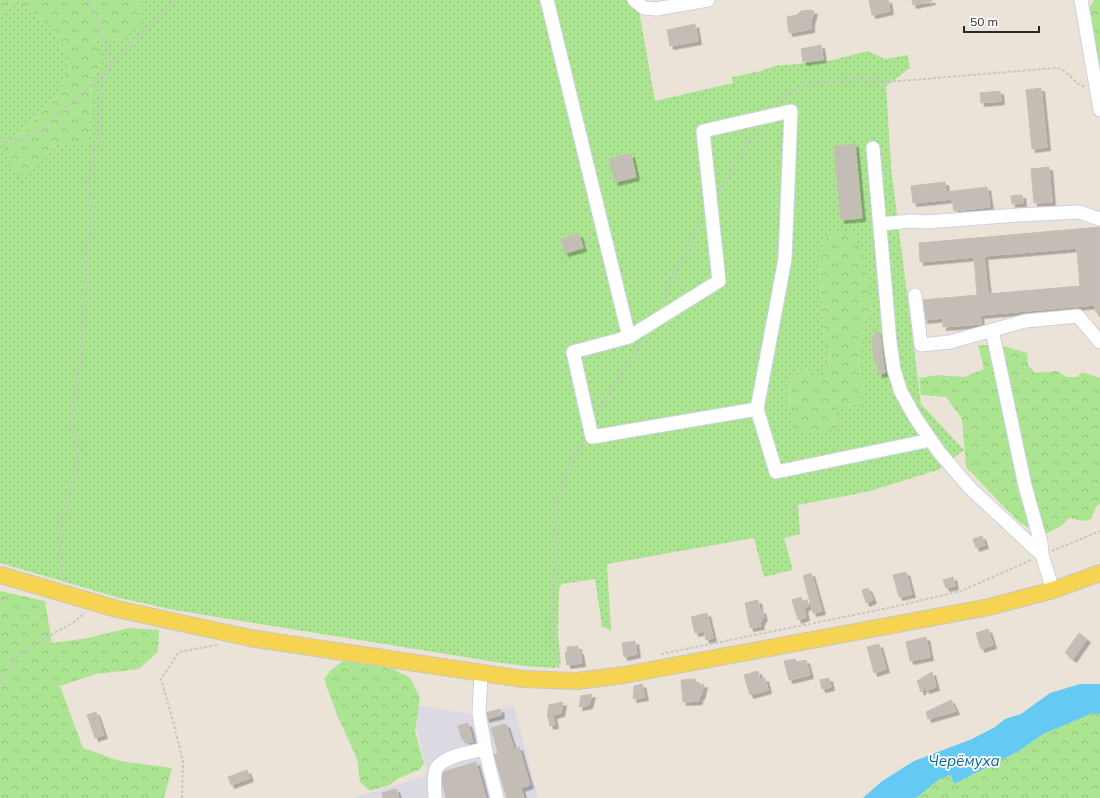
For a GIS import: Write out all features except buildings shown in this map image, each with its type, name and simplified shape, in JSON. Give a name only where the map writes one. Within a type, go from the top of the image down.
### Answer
[{"type":"main road","points":[[0,575],[123,610],[250,638],[523,679],[564,681],[589,680],[989,607],[1053,590],[1100,573]]},
{"type":"street","points":[[547,0],[628,337]]},
{"type":"street","points":[[634,0],[644,8],[656,9],[708,0]]},
{"type":"street","points":[[1081,0],[1100,110]]},
{"type":"street","points":[[757,409],[592,437],[573,352],[628,337],[719,281],[704,131],[791,111],[785,259],[757,409],[776,472],[931,440]]},
{"type":"street","points":[[873,148],[881,224],[890,342],[894,370],[901,392],[939,452],[970,488],[1042,555]]},
{"type":"street","points":[[881,224],[1079,212],[1100,219]]},
{"type":"street","points":[[915,296],[921,345],[950,342],[1032,320],[1078,316],[1100,342]]},
{"type":"street","points":[[992,330],[1025,486],[1041,543],[1042,555],[1053,590]]},
{"type":"street","points":[[481,673],[479,713],[485,749],[497,798]]},
{"type":"street","points":[[435,798],[435,776],[438,766],[442,762],[454,757],[485,749]]},
{"type":"path","points":[[87,0],[112,64]]},
{"type":"path","points":[[64,593],[65,582],[60,558],[58,531],[66,511],[68,495],[80,450],[80,444],[73,432],[71,422],[78,384],[85,310],[87,253],[91,224],[88,174],[99,138],[101,97],[105,75],[108,68],[122,54],[128,44],[155,22],[166,8],[178,0]]},
{"type":"path","points":[[780,103],[783,97],[792,91],[841,80],[877,79],[888,82],[1055,68],[1060,68],[1069,74],[1081,86],[1087,88],[1096,87]]},
{"type":"path","points":[[0,142],[22,139],[39,132],[78,95],[105,75]]},
{"type":"path","points":[[719,194],[748,142],[758,129]]},
{"type":"path","points":[[661,305],[677,267],[685,255],[692,235],[702,218]]},
{"type":"path","points":[[597,413],[611,388],[622,374],[642,342]]},
{"type":"path","points":[[561,670],[557,663],[552,642],[555,504],[558,492],[583,439]]},
{"type":"path","points":[[657,655],[893,607],[961,591],[1100,531]]},
{"type":"path","points":[[0,681],[21,652],[74,622],[86,612]]},
{"type":"path","points":[[182,798],[183,762],[161,679],[180,652],[219,644]]},
{"type":"shaded area","points":[[417,705],[468,714],[485,713],[514,706],[538,798],[354,798],[423,777],[427,771],[411,707]]},
{"type":"green space","points":[[0,0],[16,0],[0,12]]},
{"type":"green space","points":[[16,0],[53,28],[70,68],[58,95],[30,125],[5,147],[46,157],[57,145],[89,142],[92,78],[101,64],[90,44],[99,38],[123,40],[142,8],[137,0],[628,0],[639,11],[655,101],[733,83],[732,77],[761,71],[774,66],[829,61],[868,51],[885,59],[908,55],[910,68],[886,86],[891,167],[921,404],[964,450],[938,470],[866,492],[798,505],[800,534],[784,538],[793,570],[764,577],[754,538],[607,564],[611,631],[602,626],[595,579],[562,584],[559,589],[558,635],[561,663],[555,668],[502,663],[174,610],[120,598],[0,563],[0,12]],"holes":[[[823,242],[871,308],[864,325],[858,356],[863,386],[860,402],[835,410],[837,427],[788,406],[791,374],[805,370],[823,376],[831,354],[824,342],[819,276]]]},
{"type":"green space","points":[[16,0],[137,0],[142,8],[139,26],[123,40],[99,38],[90,44],[101,51],[101,64],[92,78],[89,142],[57,145],[46,157],[18,177],[5,147],[30,125],[58,95],[70,68],[53,28]]},
{"type":"green space","points":[[1094,0],[1100,0],[1100,73],[1095,51],[1090,7]]},
{"type":"green space","points":[[837,229],[852,233],[864,253],[871,308],[864,325],[858,356],[863,386],[860,402],[835,410],[837,427],[819,432],[797,431],[788,406],[791,374],[805,370],[823,375],[831,355],[824,342],[819,276],[823,242]]},
{"type":"green space","points":[[978,345],[1003,346],[1027,353],[1028,365],[1035,373],[1057,371],[1067,377],[1077,377],[1082,372],[1100,378],[1100,504],[1097,505],[1091,519],[1083,521],[1069,518],[1061,526],[1043,535],[1019,522],[966,467],[962,419],[946,397],[921,395],[919,378],[938,375],[964,377],[984,369]]},
{"type":"green space","points":[[0,591],[45,601],[52,643],[88,638],[129,628],[159,630],[158,652],[139,669],[96,674],[60,686],[83,748],[120,761],[172,768],[164,798],[0,798]]},
{"type":"green space","points":[[343,661],[363,661],[391,668],[410,678],[420,697],[415,731],[424,764],[419,770],[399,778],[390,785],[370,791],[360,782],[357,759],[337,715],[324,679],[330,671]]},
{"type":"green space","points":[[1093,712],[1100,714],[1100,798],[916,798],[941,779],[951,775],[954,784],[1019,751],[1043,734]]},
{"type":"water","name":"Черёмуха","points":[[1080,684],[1100,684],[1100,714],[1093,713],[1043,734],[1019,751],[954,784],[951,775],[936,781],[916,798],[863,798],[881,782],[914,761],[972,739],[995,727],[1005,719],[1021,714],[1050,693]]}]
